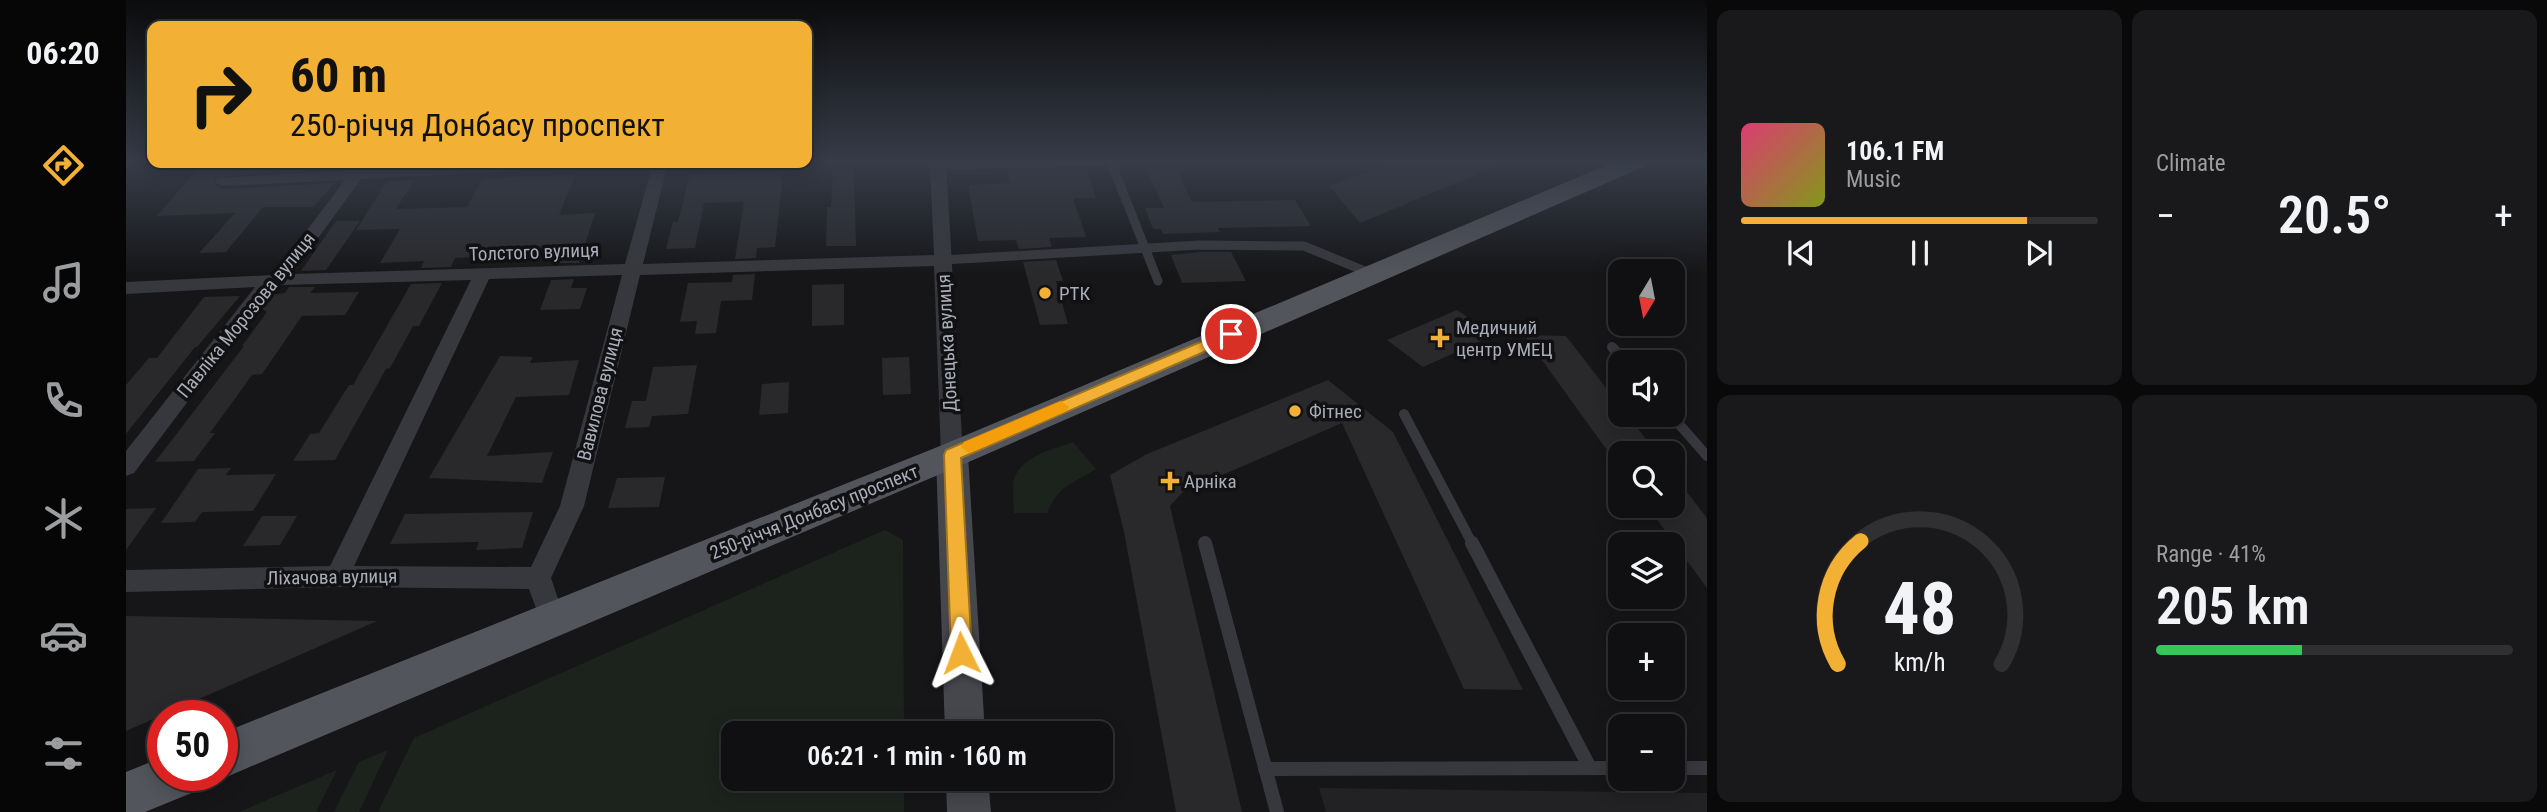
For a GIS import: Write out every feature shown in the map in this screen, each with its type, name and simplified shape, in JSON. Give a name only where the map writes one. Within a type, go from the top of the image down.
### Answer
[{"type":"main road","name":"250-річчя Донбасу проспект","points":[[238,750],[952,455],[1545,200]]},
{"type":"main road","name":"Донецька вулиця","points":[[952,455],[964,721]]},
{"type":"main road","points":[[126,796],[147,787]]},
{"type":"main road","points":[[968,791],[969,812]]},
{"type":"street","name":"Павліка Морозова вулиця","points":[[126,467],[264,288],[278,280],[338,200]]},
{"type":"street","name":"Вавилова вулиця","points":[[538,578],[572,506],[650,200]]},
{"type":"street","name":"Донецька вулиця","points":[[940,200],[952,455]]},
{"type":"street","name":"Толстого вулиця","points":[[126,288],[278,280],[943,260]]},
{"type":"street","points":[[337,576],[482,275]]},
{"type":"street","name":"Ліхачова вулиця","points":[[126,582],[337,576],[538,578]]},
{"type":"street","points":[[538,578],[552,619]]},
{"type":"lane","points":[[1125,200],[1158,281]]},
{"type":"lane","points":[[943,260],[1200,245],[1304,246],[1372,274]]},
{"type":"lane","points":[[1612,347],[1615,350]]},
{"type":"lane","points":[[1404,414],[1590,768]]},
{"type":"lane","points":[[1682,427],[1707,456]]},
{"type":"lane","points":[[1205,543],[1277,812]]},
{"type":"lane","points":[[1265,769],[1608,768]]},
{"type":"lane","points":[[1685,768],[1707,768]]},
{"type":"shaded area","points":[[1073,442],[1096,469],[1061,491],[1047,513],[1014,513],[1013,492],[1017,472],[1030,459]]},
{"type":"shaded area","points":[[885,530],[903,540],[904,721],[721,721],[721,791],[904,791],[904,812],[378,812],[414,738]]},
{"type":"shaded area","points":[[388,750],[359,812],[334,812],[359,762]]},
{"type":"shaded area","points":[[337,770],[316,812],[239,812]]},
{"type":"shaded area","points":[[1319,788],[1707,793],[1707,812],[1326,812]]},
{"type":"building","points":[[171,200],[320,200],[314,207],[263,207],[226,252],[199,253],[235,213],[157,216]]},
{"type":"building","points":[[375,200],[402,200],[396,209],[467,207],[471,200],[565,200],[559,215],[595,213],[579,263],[556,263],[559,257],[499,259],[500,256],[455,258],[451,267],[421,268],[424,261],[380,263],[400,229],[356,230]]},
{"type":"building","points":[[684,200],[780,200],[775,247],[757,248],[756,258],[735,259],[744,202],[704,203],[695,248],[666,249],[673,222],[678,222]]},
{"type":"building","points":[[831,200],[855,200],[856,246],[826,246],[827,207],[831,207]]},
{"type":"building","points":[[971,200],[1074,200],[1086,237],[1049,238],[1052,247],[1019,249],[1016,240],[978,241]]},
{"type":"building","points":[[1160,200],[1295,200],[1311,226],[1218,228],[1220,232],[1163,234],[1161,229],[1153,229],[1145,208],[1164,208]]},
{"type":"building","points":[[1341,200],[1416,200],[1360,223]]},
{"type":"building","points":[[336,221],[360,221],[326,270],[301,271]]},
{"type":"building","points":[[1231,252],[1246,281],[1182,283],[1171,255]]},
{"type":"building","points":[[1056,260],[1063,281],[1056,281],[1068,324],[1040,325],[1023,262]]},
{"type":"building","points":[[755,274],[752,300],[721,301],[716,333],[695,334],[697,321],[680,322],[688,283],[732,282],[733,275]]},
{"type":"building","points":[[574,279],[571,288],[587,288],[580,309],[540,310],[551,280]]},
{"type":"building","points":[[442,283],[419,326],[413,326],[390,368],[386,369],[335,460],[293,461],[310,434],[319,433],[349,385],[353,385],[411,284]]},
{"type":"building","points":[[844,284],[844,325],[812,326],[812,285]]},
{"type":"building","points":[[289,287],[315,287],[310,293],[359,292],[345,315],[302,316],[262,374],[252,375],[210,433],[215,433],[194,461],[155,462],[244,346],[267,312],[261,308],[271,295],[285,293]]},
{"type":"building","points":[[240,296],[195,347],[126,434],[126,385],[149,358],[157,358],[204,297]]},
{"type":"building","name":"Медичний центр УМЕЦ","points":[[1457,310],[1494,335],[1423,367],[1387,340]]},
{"type":"building","points":[[1524,335],[1566,336],[1608,390],[1608,427],[1636,427],[1648,441],[1608,441],[1608,452]]},
{"type":"building","points":[[500,356],[533,357],[530,363],[579,360],[569,395],[516,397],[487,456],[553,452],[542,483],[429,478]]},
{"type":"building","points":[[909,357],[911,394],[883,395],[882,358]]},
{"type":"building","points":[[697,365],[688,414],[652,416],[649,427],[625,428],[632,401],[646,401],[653,367]]},
{"type":"building","points":[[1328,380],[1393,432],[1523,690],[1464,689],[1342,423],[1183,492],[1170,506],[1242,812],[1176,812],[1124,532],[1110,475],[1147,454]]},
{"type":"building","points":[[789,382],[788,413],[759,415],[762,384]]},
{"type":"building","points":[[231,468],[226,475],[276,474],[253,511],[202,512],[195,522],[161,523],[198,469]]},
{"type":"building","points":[[665,477],[659,507],[608,508],[617,478]]},
{"type":"building","points":[[1685,490],[1707,518],[1707,588],[1685,558],[1685,532],[1666,532],[1656,518],[1685,518]]},
{"type":"building","points":[[156,508],[126,550],[126,509]]},
{"type":"building","points":[[533,512],[522,548],[476,550],[479,542],[390,544],[405,514]]},
{"type":"building","points":[[262,516],[297,516],[280,545],[243,546]]},
{"type":"building","points":[[126,616],[377,621],[197,700],[147,700],[147,722],[126,731]]},
{"type":"slow traffic","points":[[969,447],[1061,407]]},
{"type":"place","name":"РТК","points":[[1045,293]]},
{"type":"place","name":"Медичний центр УМЕЦ","points":[[1440,338]]},
{"type":"place","name":"Фітнес","points":[[1295,411]]},
{"type":"place","name":"Арніка","points":[[1170,481]]},
{"type":"route","points":[[961,653],[952,455],[1231,334]]}]
